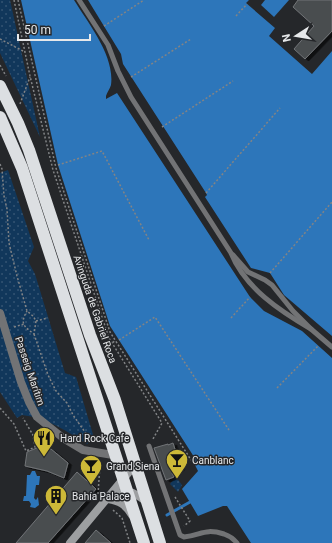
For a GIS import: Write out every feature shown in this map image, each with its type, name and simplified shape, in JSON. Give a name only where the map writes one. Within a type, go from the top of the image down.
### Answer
[{"type":"highway","name":"Avinguda de Gabriel Roca","points":[[0,86],[18,123],[32,157],[87,325],[115,400],[160,543]]},
{"type":"highway","points":[[0,117],[22,168],[116,457],[127,491],[132,525],[144,543]]},
{"type":"street","name":"Passeig Marítim","points":[[0,313],[21,382],[36,417],[83,450],[113,455],[116,457]]},
{"type":"street","points":[[70,543],[123,479],[131,468],[133,458]]},
{"type":"street","points":[[106,501],[127,491],[147,502]]},
{"type":"street","points":[[106,501],[118,501],[124,505],[132,525]]},
{"type":"lane","points":[[79,0],[108,45],[118,71],[131,97],[231,253],[248,272],[272,285],[311,330]]},
{"type":"lane","points":[[231,253],[234,262],[261,295],[311,330],[332,347]]},
{"type":"lane","points":[[149,446],[180,535],[184,537],[214,531],[230,536],[237,543]]},
{"type":"path","points":[[14,0],[30,76],[53,170],[109,338],[162,423],[149,446]]},
{"type":"path","points":[[18,0],[56,168],[110,332],[191,460]]},
{"type":"path","points":[[104,26],[144,0]]},
{"type":"path","points":[[236,16],[247,4]]},
{"type":"path","points":[[131,77],[191,38]]},
{"type":"path","points":[[0,39],[25,52]]},
{"type":"path","points":[[20,105],[30,76]]},
{"type":"path","points":[[162,127],[233,82]]},
{"type":"path","points":[[206,193],[280,108]]},
{"type":"path","points":[[58,165],[102,151],[149,240]]},
{"type":"path","points":[[0,164],[2,169],[4,196],[7,209],[9,242],[27,311],[34,316],[36,321],[34,334],[48,375],[56,391],[67,403],[73,415],[94,445],[100,465],[98,496],[106,501],[122,518],[130,543]]},
{"type":"path","points":[[270,272],[332,202]]},
{"type":"path","points":[[231,318],[250,297]]},
{"type":"path","points":[[27,311],[23,318],[25,328],[34,334]]},
{"type":"path","points":[[119,340],[155,317],[229,430]]},
{"type":"path","points":[[36,321],[48,318]]},
{"type":"path","points":[[13,327],[24,324]]},
{"type":"path","points":[[277,388],[318,346]]},
{"type":"path","points":[[0,408],[14,424],[26,451],[35,447],[33,435],[23,418]]},
{"type":"path","points":[[33,435],[41,435]]},
{"type":"path","points":[[166,496],[175,497],[190,521],[178,532]]},
{"type":"path","points":[[124,516],[132,525]]},
{"type":"shaded area","points":[[0,0],[10,0],[40,137],[0,53]]},
{"type":"shaded area","points":[[21,0],[74,0],[93,29],[105,51],[109,63],[111,85],[106,95],[106,99],[117,93],[250,297],[264,311],[302,331],[332,358],[332,543],[251,543],[227,506],[223,506],[198,516],[182,489],[198,471],[194,463],[196,460],[110,326],[58,165]]},
{"type":"shaded area","points":[[88,0],[249,0],[246,3],[275,28],[269,36],[312,74],[332,51],[332,336],[284,295],[270,273],[251,268],[205,197],[207,195],[206,193],[123,64],[121,54]]},
{"type":"shaded area","points":[[265,0],[289,0],[274,17],[261,5]]},
{"type":"shaded area","points":[[8,170],[34,247],[28,261],[35,274],[65,373],[76,377],[94,438],[87,444],[64,430],[40,419],[22,415],[17,418],[0,392],[0,173]]},
{"type":"shaded area","points":[[32,471],[35,471],[37,476],[40,476],[39,485],[36,485],[34,498],[36,500],[38,497],[39,505],[35,508],[30,507],[31,504],[29,501],[23,501],[24,496],[26,496],[27,475],[30,475]]},
{"type":"shaded area","points":[[176,477],[182,485],[178,492],[170,484]]},
{"type":"building","points":[[298,0],[332,0],[332,31],[305,59],[294,49],[314,26],[293,7]]},
{"type":"building","points":[[173,443],[181,468],[172,473],[174,477],[166,480],[154,448]]},
{"type":"building","name":"Hard Rock Cafe","points":[[39,447],[51,449],[68,463],[64,478],[47,471],[25,466],[27,452]]},
{"type":"building","name":"Bahía Palace","points":[[77,472],[96,489],[48,543],[16,543]]},
{"type":"building","points":[[96,530],[111,543],[85,543]]},
{"type":"waterway","points":[[167,515],[190,502]]},
{"type":"place","name":"Hard Rock Cafe","points":[[44,458]]},
{"type":"place","name":"Canblanc","points":[[177,480]]},
{"type":"place","name":"Grand Siena","points":[[91,486]]},
{"type":"place","name":"Bahía Palace","points":[[56,516]]}]
